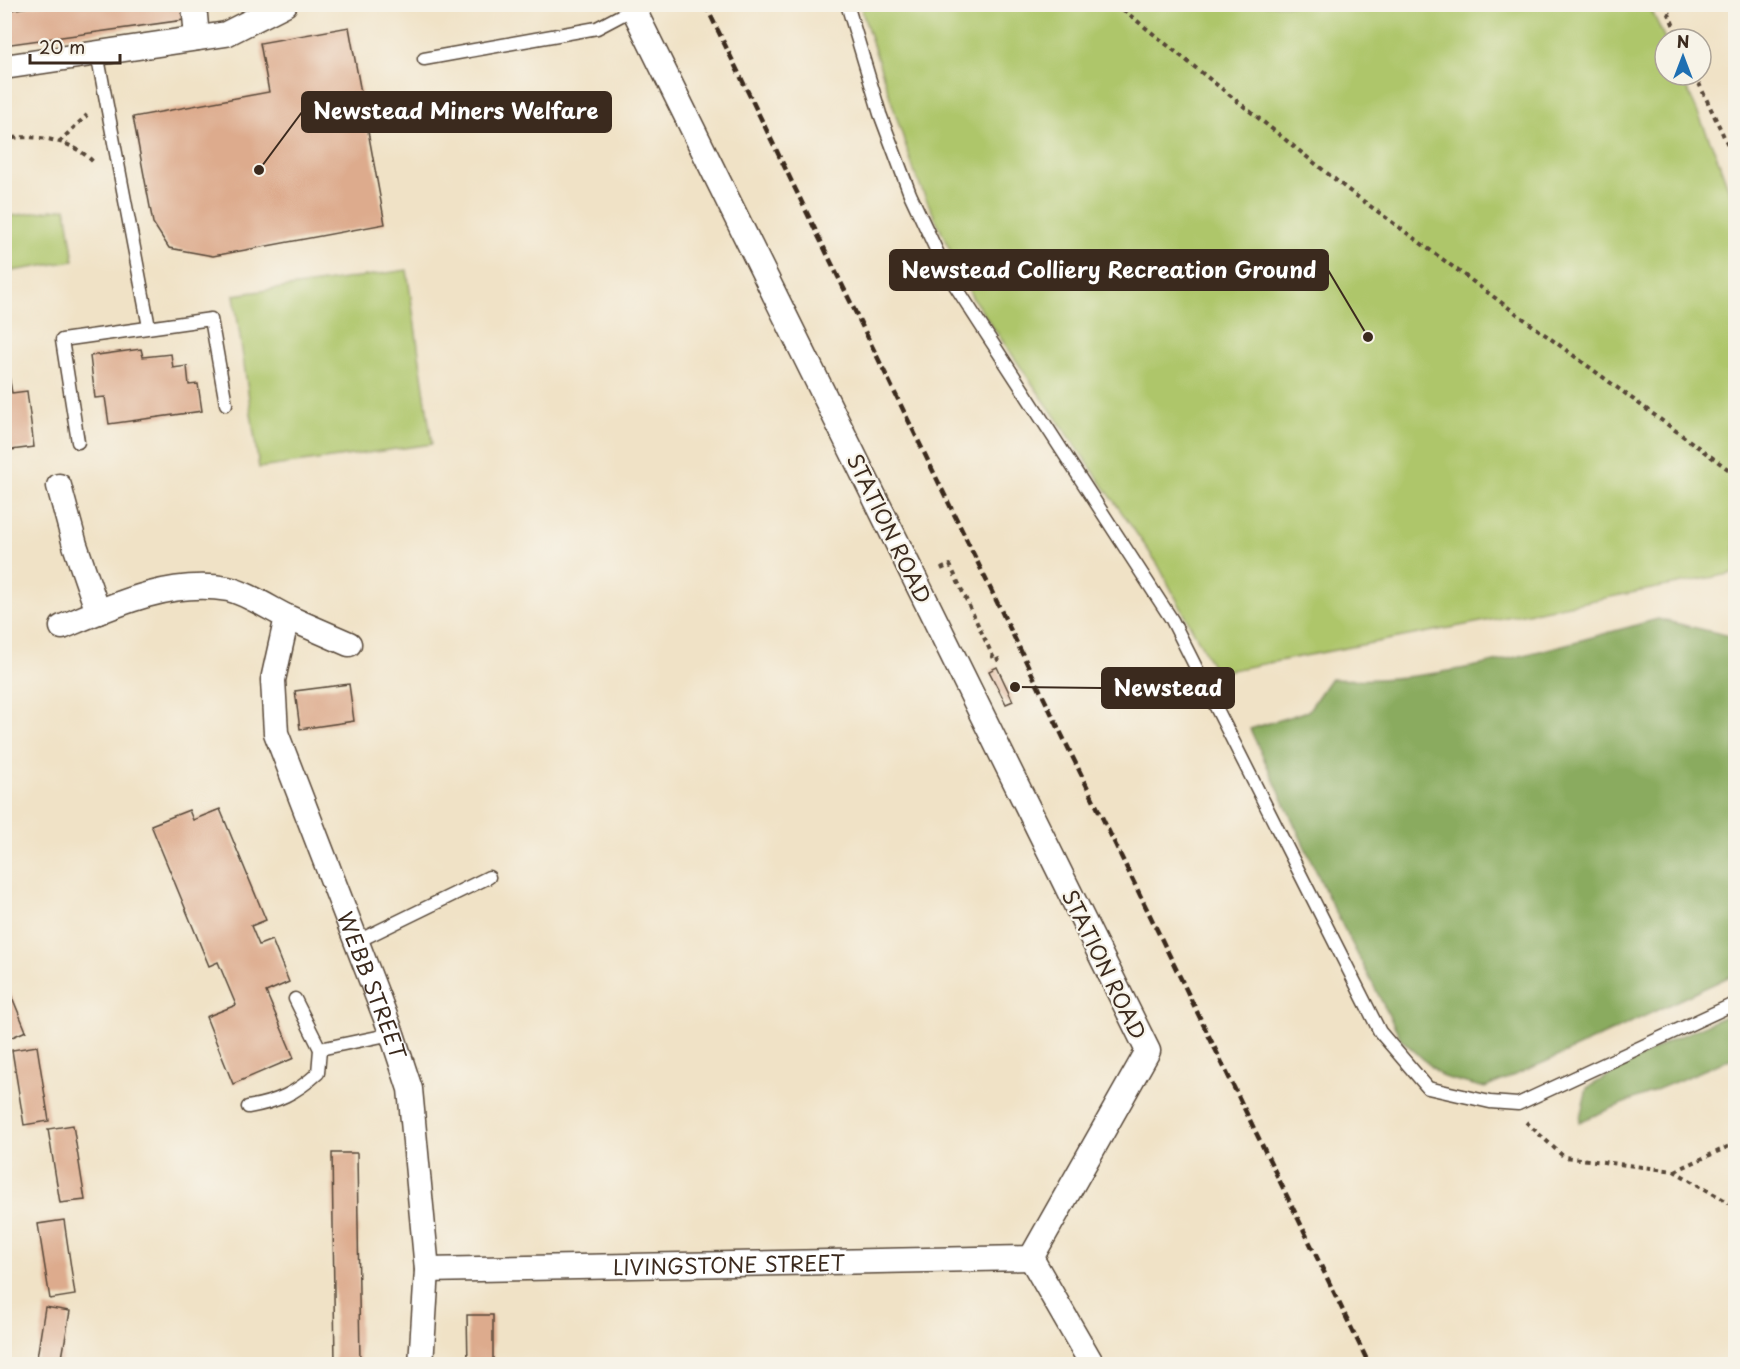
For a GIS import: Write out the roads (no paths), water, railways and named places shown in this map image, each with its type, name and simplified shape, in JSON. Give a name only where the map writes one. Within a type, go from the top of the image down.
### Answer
[{"type":"street","points":[[194,4],[197,38]]},
{"type":"street","points":[[4,67],[226,34],[285,4]]},
{"type":"street","name":"STATION ROAD","points":[[632,7],[1148,1051],[1031,1258]]},
{"type":"street","points":[[59,486],[75,545],[98,612]]},
{"type":"street","points":[[62,627],[98,612],[173,587],[230,589],[286,617],[350,644]]},
{"type":"street","name":"WEBB STREET","points":[[286,617],[273,680],[276,733],[392,1034],[410,1089],[427,1270],[421,1365]]},
{"type":"street","points":[[1031,1258],[1092,1365]]},
{"type":"street","name":"LIVINGSTONE STREET","points":[[427,1270],[1031,1258]]},
{"type":"lane","points":[[847,4],[884,124],[910,194],[947,273],[1172,620],[1380,1032],[1428,1088],[1490,1102],[1518,1104],[1736,1003]]},
{"type":"lane","points":[[424,59],[597,28],[632,7]]},
{"type":"lane","points":[[97,53],[149,327]]},
{"type":"lane","points":[[78,442],[62,340],[211,319],[226,404]]},
{"type":"lane","points":[[356,942],[489,877]]},
{"type":"lane","points":[[248,1107],[274,1102],[297,1091],[318,1073],[320,1049],[295,999]]},
{"type":"lane","points":[[320,1049],[392,1034]]},
{"type":"railway","points":[[705,4],[1369,1364]]},
{"type":"place","name":"Newstead Miners Welfare","points":[[259,170]]},
{"type":"place","name":"Newstead Colliery Recreation Ground","points":[[1368,337]]},
{"type":"place","name":"Newstead","points":[[1015,687]]}]
